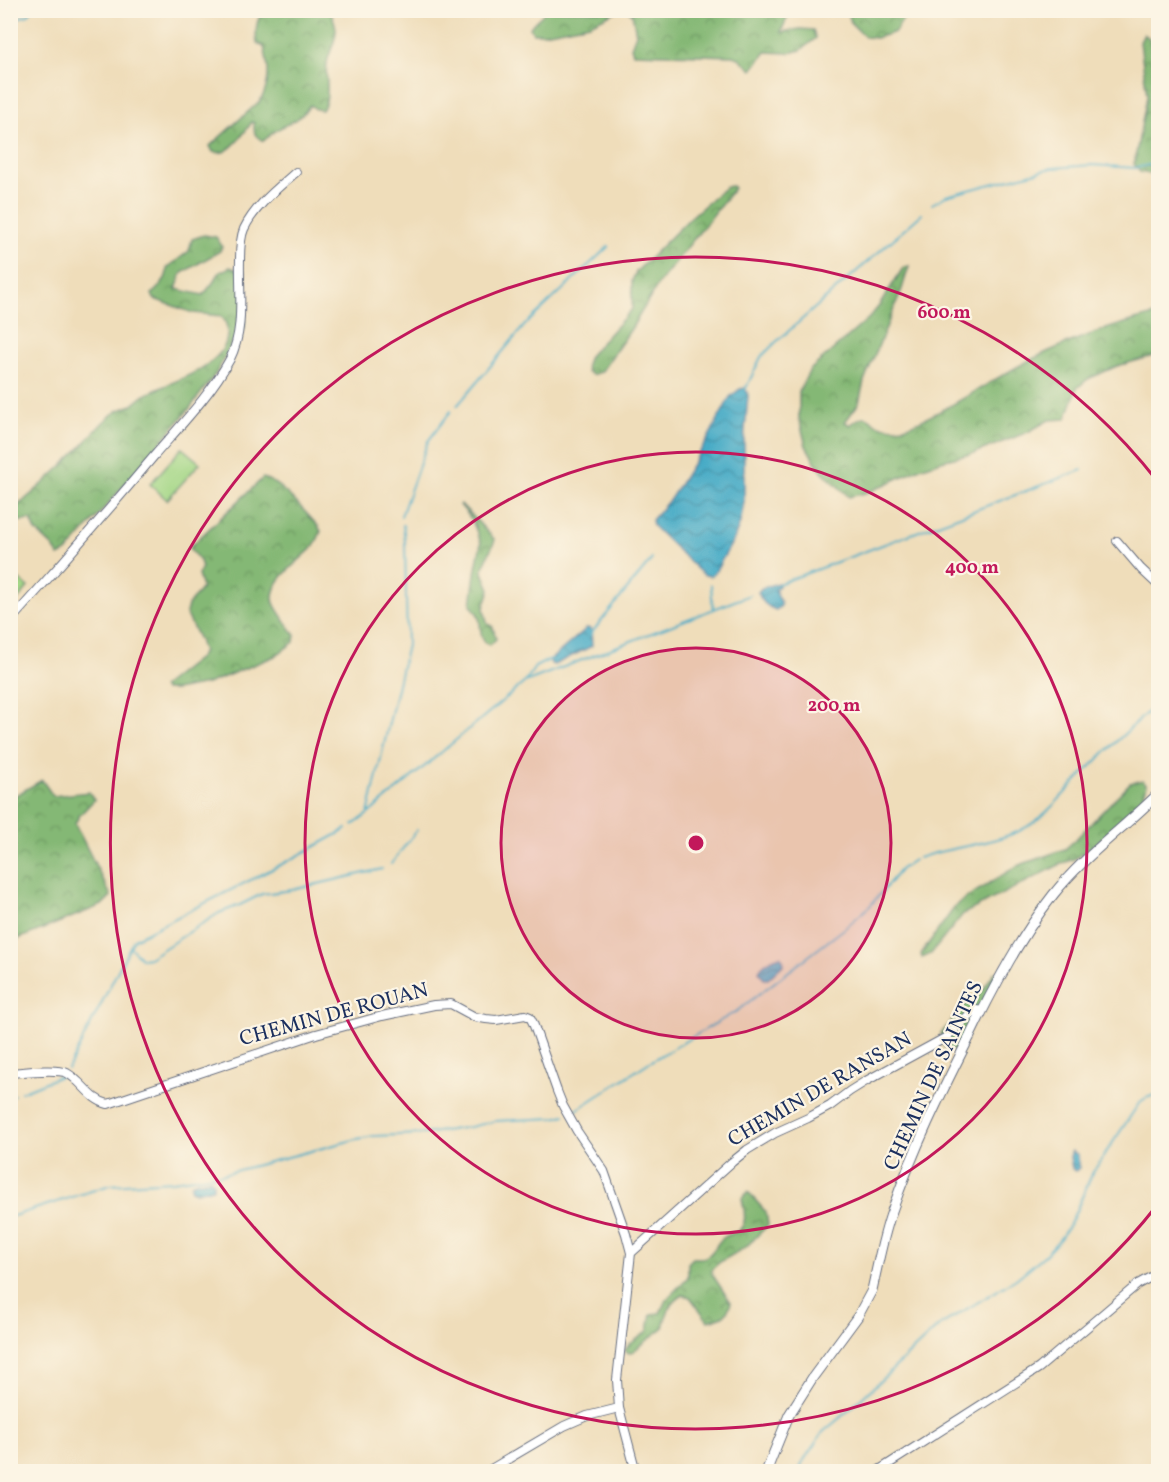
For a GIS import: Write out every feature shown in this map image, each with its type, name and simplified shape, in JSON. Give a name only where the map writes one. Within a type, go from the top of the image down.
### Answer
[{"type":"street","points":[[10,621],[170,437],[220,375],[238,340],[240,248],[243,232],[251,216],[296,172]]},
{"type":"street","points":[[1117,541],[1158,585]]},
{"type":"street","name":"CHEMIN DE SAINTES","points":[[766,1472],[789,1415],[813,1377],[858,1316],[872,1290],[891,1212],[916,1146],[982,1011],[1037,917],[1054,894],[1091,854],[1158,794]]},
{"type":"street","name":"CHEMIN DE ROUAN","points":[[10,1073],[58,1071],[66,1073],[94,1098],[108,1104],[316,1034],[434,1005],[451,1004],[475,1017],[486,1019],[496,1020],[525,1015],[530,1017],[533,1023],[563,1106],[604,1172],[631,1253]]},
{"type":"street","name":"CHEMIN DE RANSAN","points":[[631,1253],[747,1150],[830,1106],[858,1086],[939,1041],[954,1030],[969,1014],[976,1010],[982,1011]]},
{"type":"street","points":[[631,1253],[617,1370],[619,1408],[636,1472]]},
{"type":"street","points":[[876,1472],[1039,1368],[1138,1284],[1158,1272]]},
{"type":"street","points":[[486,1472],[564,1426],[587,1416],[619,1408]]},
{"type":"green space","points":[[848,10],[908,11],[895,32],[876,38],[865,37],[851,23]]},
{"type":"green space","points":[[263,11],[332,11],[336,34],[327,63],[325,104],[322,110],[310,105],[298,118],[263,141],[255,134],[252,122],[231,148],[222,152],[213,152],[210,146],[260,101],[264,94],[268,75],[267,61],[264,47],[257,43],[256,34],[257,22]]},
{"type":"green space","points":[[545,11],[617,11],[590,24],[533,33],[530,28]]},
{"type":"green space","points":[[628,11],[790,11],[781,32],[800,29],[813,30],[816,38],[801,50],[788,53],[766,52],[752,70],[739,58],[733,56],[633,53],[631,47],[636,34],[632,13]]},
{"type":"green space","points":[[1144,34],[1149,38],[1158,69],[1158,172],[1150,174],[1140,172],[1134,164],[1147,96],[1140,42]]},
{"type":"green space","points":[[726,187],[734,188],[728,196],[659,283],[601,372],[592,375],[587,371],[586,364],[589,356],[632,309],[632,281],[636,272],[691,217]]},
{"type":"green space","points":[[204,235],[216,237],[222,246],[220,251],[182,273],[176,289],[203,295],[220,272],[230,267],[245,272],[245,328],[234,340],[216,373],[190,408],[67,552],[59,556],[36,531],[31,520],[11,522],[11,511],[54,473],[113,414],[132,405],[147,394],[204,367],[219,354],[225,345],[227,330],[221,316],[193,313],[154,299],[152,294],[165,279],[167,268],[189,251],[192,239]]},
{"type":"green space","points":[[909,266],[902,289],[864,381],[859,403],[845,422],[850,425],[865,417],[884,426],[896,428],[908,426],[950,406],[1051,350],[1104,330],[1158,314],[1158,355],[1117,366],[1088,379],[1077,388],[1066,419],[1049,420],[1028,432],[975,453],[920,468],[869,492],[849,497],[819,468],[806,446],[799,418],[799,391],[810,370],[869,318],[903,268]]},
{"type":"green space","points":[[182,448],[200,463],[167,500],[150,484]]},
{"type":"green space","points":[[263,478],[284,491],[321,531],[312,548],[280,580],[273,595],[274,603],[295,635],[294,642],[275,656],[207,684],[165,690],[162,687],[200,657],[203,652],[186,613],[188,605],[202,588],[198,575],[202,567],[190,549],[191,546]]},
{"type":"green space","points":[[461,504],[495,540],[482,570],[490,589],[484,608],[487,623],[493,627],[496,639],[490,645],[482,637],[478,616],[471,605],[481,543],[472,520]]},
{"type":"green space","points":[[11,573],[28,587],[17,601],[11,596]]},
{"type":"green space","points":[[42,780],[53,796],[89,792],[94,800],[79,816],[75,824],[111,896],[102,905],[11,942],[11,798]]},
{"type":"green space","points":[[1143,780],[1147,785],[1141,805],[1088,850],[963,914],[931,954],[922,958],[921,954],[954,908],[964,899],[1017,866],[1065,849],[1130,783]]},
{"type":"green space","points":[[999,972],[956,1050],[944,1047],[941,1034],[964,1005],[974,1000],[994,973]]},
{"type":"green space","points":[[748,1192],[766,1212],[768,1225],[746,1247],[711,1270],[731,1303],[725,1314],[708,1321],[690,1297],[683,1295],[669,1309],[663,1328],[631,1353],[625,1352],[629,1345],[648,1331],[651,1314],[660,1313],[666,1300],[688,1277],[688,1263],[693,1258],[702,1258],[710,1254],[723,1238],[741,1229],[745,1219],[742,1198]]},
{"type":"water","points":[[745,388],[748,395],[744,441],[744,502],[740,523],[734,539],[715,572],[711,576],[705,575],[653,526],[652,520],[671,498],[706,442],[730,397]]},
{"type":"water","points":[[778,583],[779,586],[775,589],[781,606],[776,610],[765,604],[758,592],[762,588]]},
{"type":"water","points":[[587,628],[591,629],[592,646],[554,665],[551,664],[550,660]]},
{"type":"water","points":[[780,956],[784,964],[768,979],[764,979],[759,971],[760,968]]},
{"type":"water","points":[[1072,1151],[1078,1155],[1079,1168],[1076,1171],[1072,1168],[1070,1157]]},
{"type":"water","points":[[210,1179],[213,1182],[213,1188],[196,1192],[191,1190],[191,1184]]},
{"type":"waterway","points":[[10,20],[28,15],[32,10]]},
{"type":"waterway","points":[[932,204],[946,196],[1052,168],[1092,165],[1135,168],[1158,163]]},
{"type":"waterway","points":[[745,390],[761,357],[775,343],[922,214]]},
{"type":"waterway","points":[[457,406],[525,325],[609,246]]},
{"type":"waterway","points":[[401,516],[428,441],[451,411]]},
{"type":"waterway","points":[[778,584],[1082,470]]},
{"type":"waterway","points":[[353,825],[368,814],[407,645],[403,525]]},
{"type":"waterway","points":[[589,636],[652,559]]},
{"type":"waterway","points":[[711,585],[713,609]]},
{"type":"waterway","points":[[368,814],[525,682],[750,595]]},
{"type":"waterway","points":[[525,682],[535,667],[551,659]]},
{"type":"waterway","points":[[919,858],[1001,838],[1033,823],[1158,702]]},
{"type":"waterway","points":[[68,1069],[134,939],[347,829]]},
{"type":"waterway","points":[[391,864],[417,830]]},
{"type":"waterway","points":[[572,1113],[648,1063],[737,1011],[844,929],[870,906],[901,869],[914,860]]},
{"type":"waterway","points":[[131,948],[142,959],[149,958],[219,913],[262,894],[292,890],[382,869]]},
{"type":"waterway","points":[[21,1092],[63,1075]]},
{"type":"waterway","points":[[800,1472],[802,1463],[823,1432],[939,1326],[1016,1279],[1045,1255],[1071,1222],[1093,1172],[1140,1102],[1158,1094]]},
{"type":"waterway","points":[[10,1096],[14,1095]]},
{"type":"waterway","points":[[10,1217],[110,1185],[172,1181],[223,1174],[357,1139],[424,1134],[495,1121],[554,1118],[565,1115]]}]
